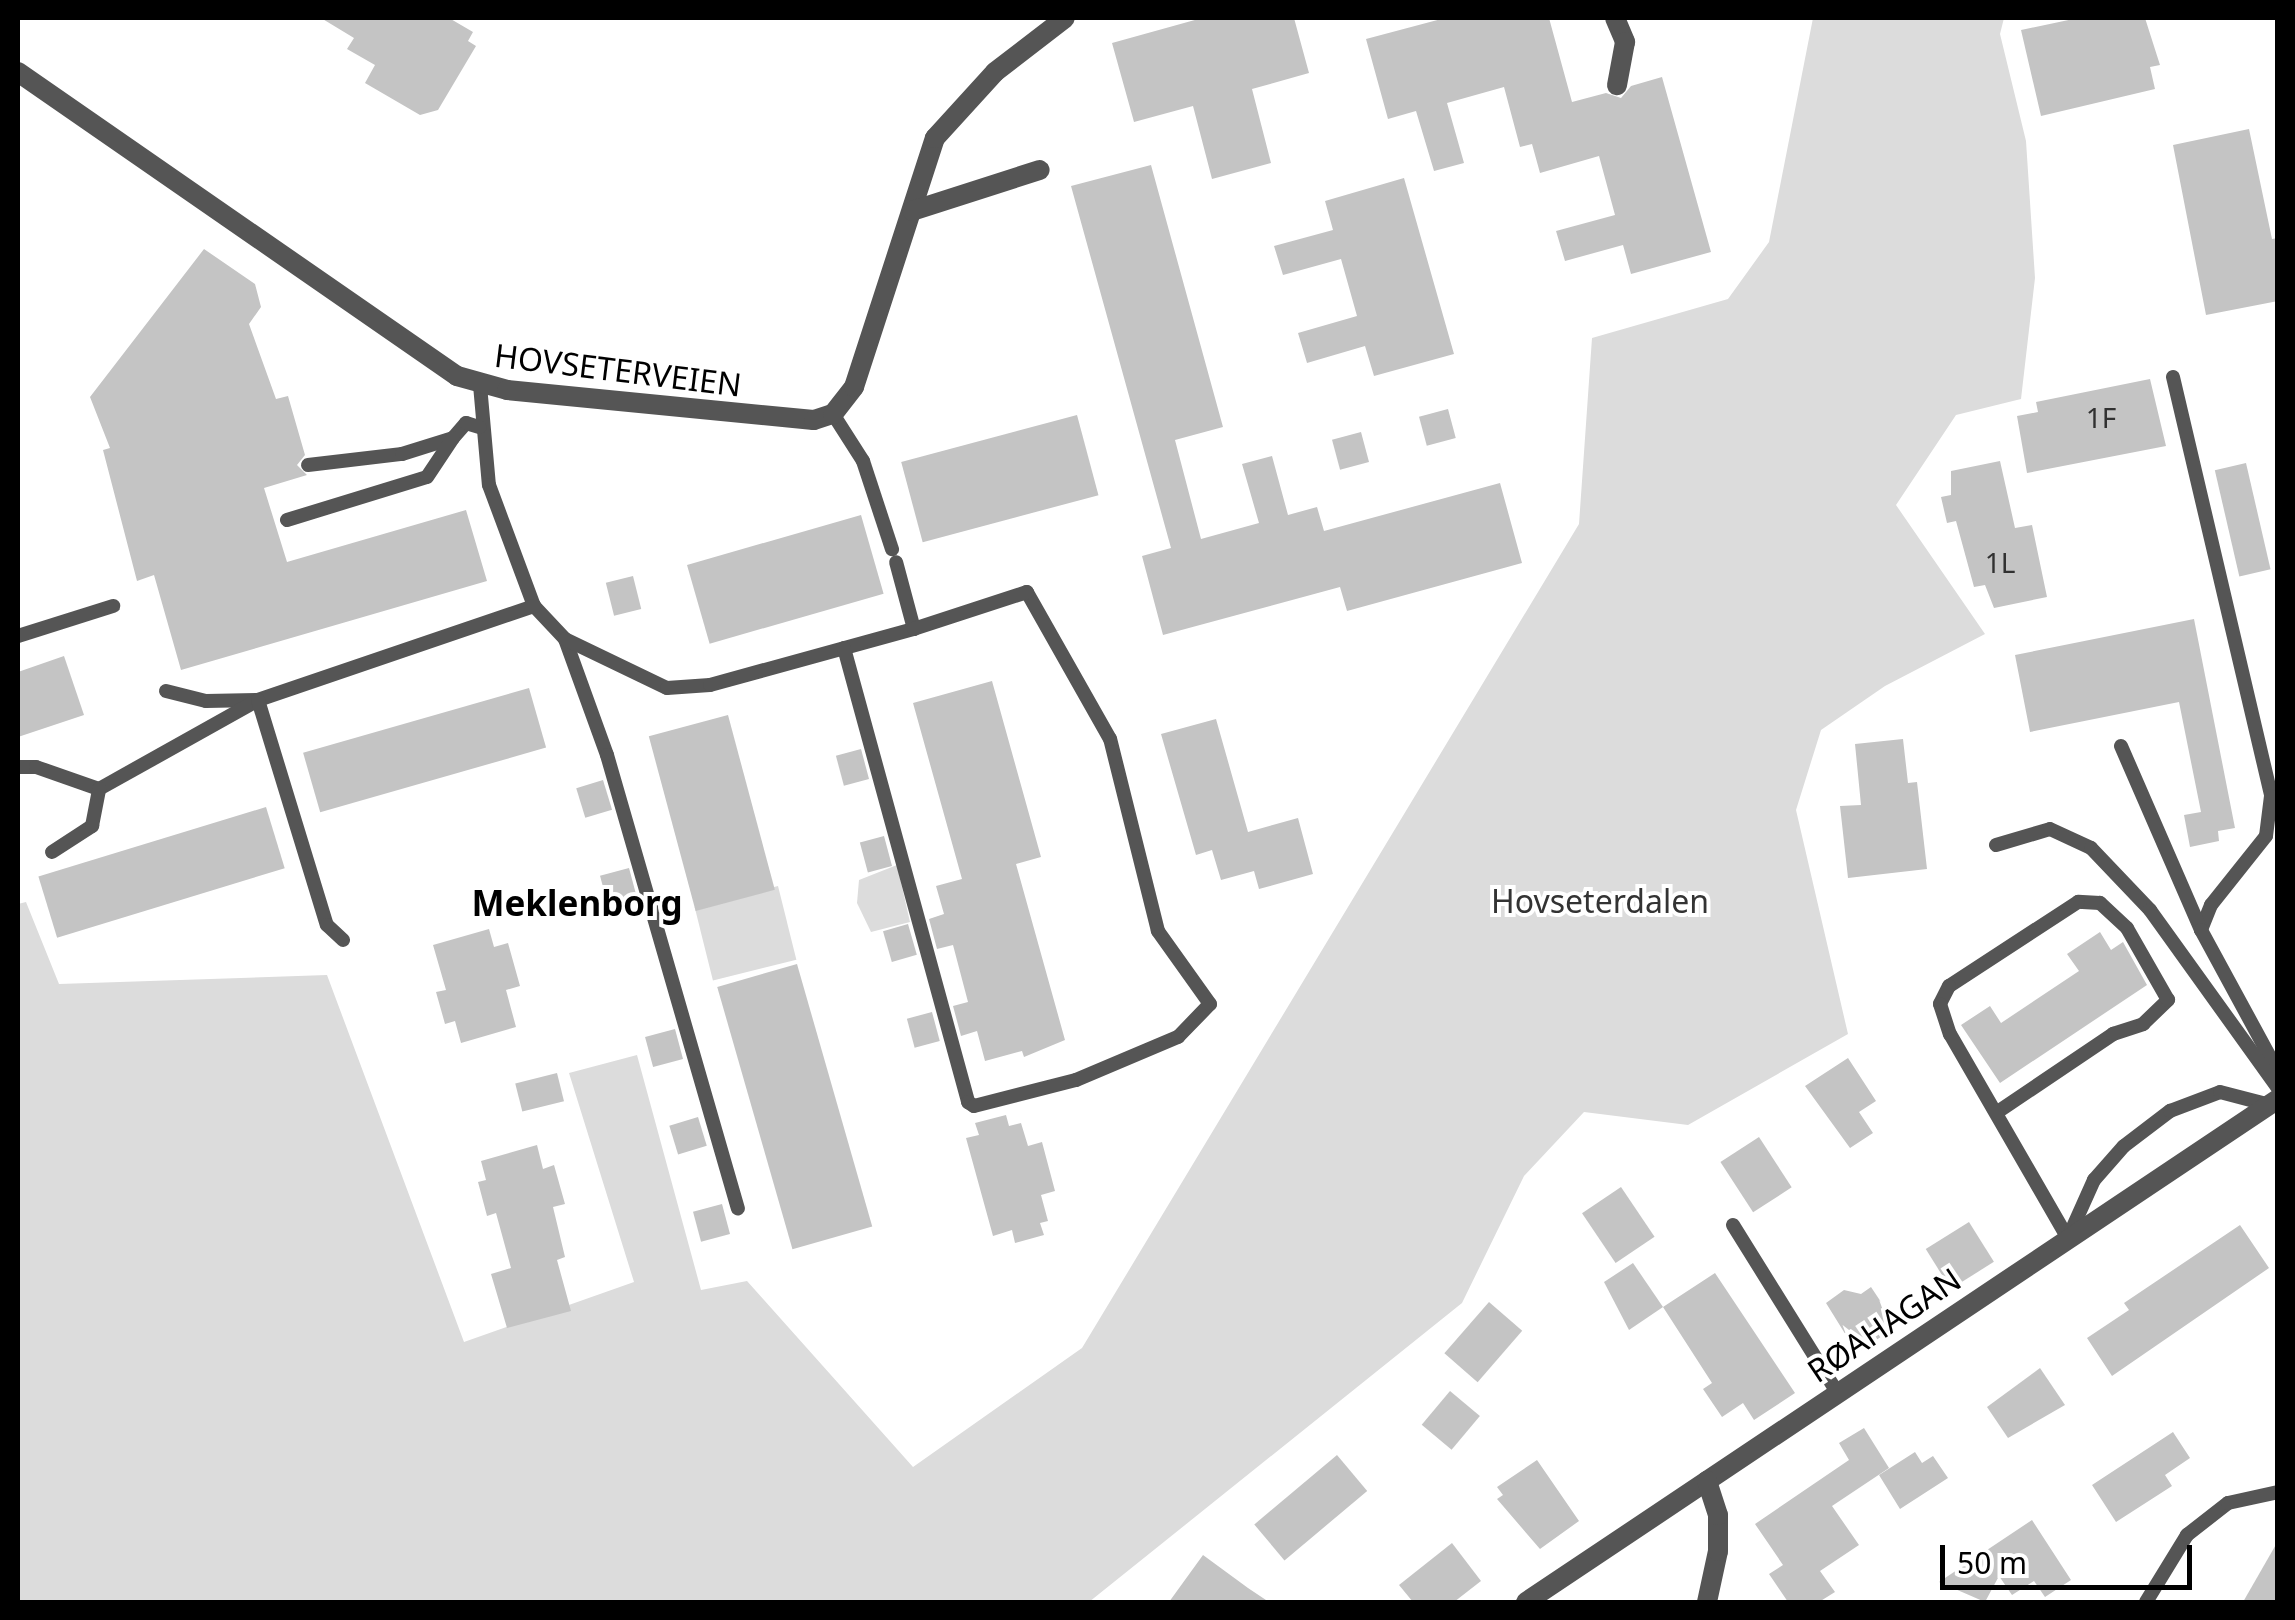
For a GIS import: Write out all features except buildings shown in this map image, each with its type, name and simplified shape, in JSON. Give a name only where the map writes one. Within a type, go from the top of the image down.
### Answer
[{"type":"street","points":[[833,414],[854,387],[935,138],[996,72],[1066,18]]},
{"type":"street","points":[[1615,18],[1625,42],[1617,84]]},
{"type":"street","name":"HOVSETERVEIEN","points":[[18,72],[424,358],[480,386],[682,410],[814,420],[833,414]]},
{"type":"street","points":[[912,210],[1040,170]]},
{"type":"street","name":"RØAHAGAN","points":[[1526,1602],[2275,1097]]},
{"type":"street","points":[[1706,1602],[1718,1551],[1718,1515],[1707,1480]]},
{"type":"lane","points":[[2173,377],[2271,796],[2266,836],[2211,905],[2201,930]]},
{"type":"lane","points":[[480,386],[479,426],[489,486],[534,606],[565,639],[667,688],[710,685],[844,648],[914,629],[1027,592],[1110,740],[1158,931],[1210,1004],[1157,1050],[1076,1080],[974,1106],[962,1092],[844,648]]},
{"type":"lane","points":[[833,414],[863,462],[914,629]]},
{"type":"lane","points":[[287,520],[427,477],[466,423],[479,426]]},
{"type":"lane","points":[[308,465],[402,454],[452,438]]},
{"type":"lane","points":[[18,636],[113,606]]},
{"type":"lane","points":[[18,767],[99,789],[258,700],[534,606]]},
{"type":"lane","points":[[565,639],[607,755],[738,1208]]},
{"type":"lane","points":[[166,691],[206,701],[258,700]]},
{"type":"lane","points":[[258,700],[326,924],[343,940]]},
{"type":"lane","points":[[2121,746],[2201,930],[2278,1072]]},
{"type":"lane","points":[[52,852],[92,826],[99,789]]},
{"type":"lane","points":[[1996,845],[2050,829],[2091,848],[2150,910],[2275,1097]]},
{"type":"lane","points":[[1999,1111],[2113,1034],[2143,1024],[2168,1000],[2127,928],[2100,904],[2078,902],[1949,986],[1941,998],[1950,1034],[1999,1111],[2068,1238]]},
{"type":"lane","points":[[2068,1238],[2094,1180],[2124,1146],[2170,1112],[2220,1092],[2275,1097]]},
{"type":"lane","points":[[1733,1225],[1837,1392]]},
{"type":"lane","points":[[2146,1602],[2187,1536],[2228,1504],[2278,1492]]},
{"type":"green space","name":"Hovseterdalen","points":[[1813,18],[2004,18],[2000,34],[2026,141],[2035,278],[2021,399],[1956,415],[1896,505],[1985,634],[1885,686],[1821,730],[1796,810],[1848,1034],[1688,1125],[1584,1112],[1524,1176],[1462,1303],[1089,1602],[18,1602],[18,904],[26,902],[59,984],[327,975],[464,1342],[634,1282],[569,1073],[637,1055],[701,1290],[747,1281],[913,1467],[1082,1348],[1579,524],[1592,338],[1728,299],[1769,242]]},
{"type":"green space","points":[[897,865],[910,922],[871,932],[857,903],[859,880]]},
{"type":"green space","points":[[778,886],[796,960],[713,981],[695,907]]},
{"type":"district","name":"Meklenborg","points":[[577,903]]}]
